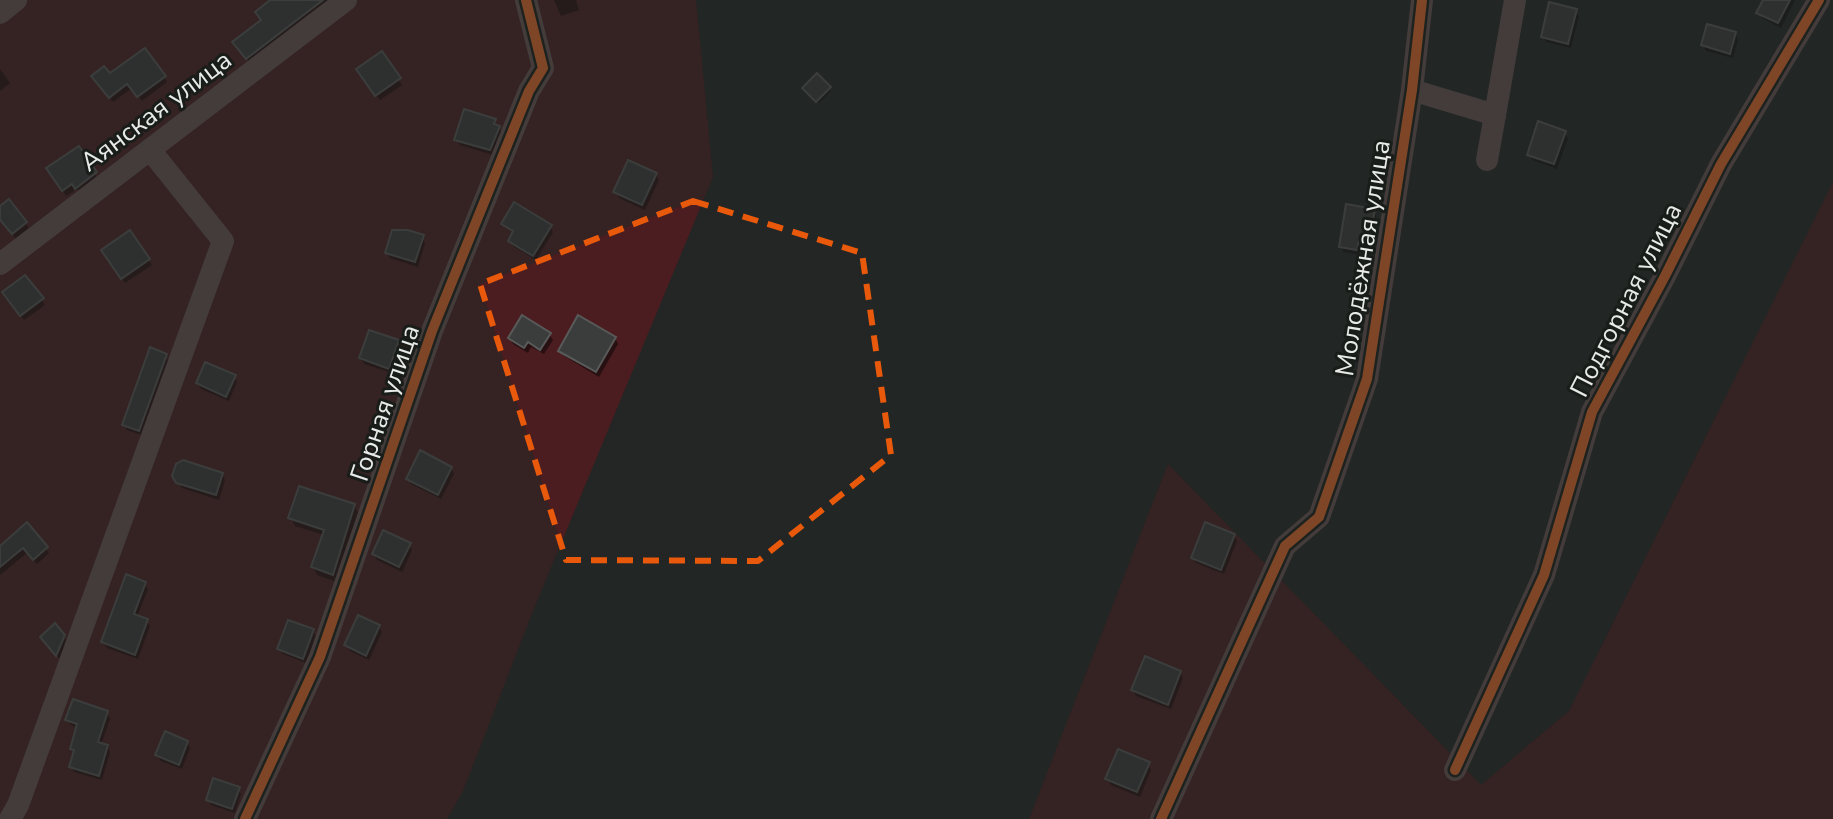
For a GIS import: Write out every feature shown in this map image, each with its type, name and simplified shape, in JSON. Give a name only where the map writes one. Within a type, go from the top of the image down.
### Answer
[{"type":"street","points":[[0,13],[16,0]]},
{"type":"street","name":"Аянская улица","points":[[0,264],[346,0]]},
{"type":"street","name":"Горная улица","points":[[245,819],[320,657],[432,331],[529,91],[543,68],[526,0]]},
{"type":"street","name":"Молодёжная улица","points":[[1161,819],[1285,546],[1319,517],[1367,379],[1412,90],[1422,0]]},
{"type":"street","points":[[1487,160],[1515,0]]},
{"type":"street","name":"Подгорная улица","points":[[1455,770],[1544,575],[1592,412],[1721,164],[1819,0]]},
{"type":"street","points":[[1412,90],[1495,115]]},
{"type":"street","points":[[10,819],[23,791],[223,241],[151,151]]},
{"type":"highlighted area","points":[[693,201],[862,253],[891,455],[758,561],[566,560],[480,284]]},
{"type":"shaded area","points":[[0,0],[696,0],[713,177],[533,611],[463,791],[447,819],[0,819]]},
{"type":"shaded area","points":[[1833,182],[1833,819],[1029,819],[1168,464],[1481,785],[1569,711]]},
{"type":"building","points":[[270,0],[323,0],[246,59],[232,42],[261,20],[255,12]]},
{"type":"building","points":[[1763,0],[1790,0],[1778,23],[1756,13]]},
{"type":"building","points":[[1549,2],[1577,9],[1568,44],[1541,37]]},
{"type":"building","points":[[1707,24],[1736,32],[1730,54],[1701,45]]},
{"type":"building","points":[[145,48],[166,76],[137,97],[127,84],[109,98],[91,76],[104,66],[110,73]]},
{"type":"building","points":[[382,51],[401,78],[375,96],[356,69]]},
{"type":"building","points":[[817,73],[831,87],[816,102],[802,88]]},
{"type":"building","points":[[464,109],[496,119],[494,124],[500,126],[490,150],[454,140]]},
{"type":"building","points":[[1538,121],[1566,131],[1554,164],[1527,155]]},
{"type":"building","points":[[79,146],[97,172],[75,189],[72,184],[62,191],[46,168]]},
{"type":"building","points":[[628,160],[657,173],[642,205],[613,192]]},
{"type":"building","points":[[9,199],[27,222],[12,234],[0,220],[0,206]]},
{"type":"building","points":[[514,202],[552,225],[533,256],[508,241],[513,231],[501,224]]},
{"type":"building","points":[[1346,204],[1375,209],[1369,243],[1359,241],[1357,250],[1339,247]]},
{"type":"building","points":[[130,230],[150,259],[121,279],[101,250]]},
{"type":"building","points":[[392,230],[408,230],[424,235],[415,262],[385,253]]},
{"type":"building","points":[[25,275],[44,298],[20,316],[2,292]]},
{"type":"building","points":[[522,315],[551,333],[540,350],[528,342],[524,348],[508,338]]},
{"type":"building","points":[[578,315],[616,337],[596,372],[558,351]]},
{"type":"building","points":[[369,330],[399,340],[389,369],[359,358]]},
{"type":"building","points":[[150,347],[167,354],[139,431],[122,425]]},
{"type":"building","points":[[205,362],[236,375],[226,397],[196,383]]},
{"type":"building","points":[[420,450],[452,467],[438,495],[406,479]]},
{"type":"building","points":[[183,460],[223,473],[216,495],[176,483],[172,476],[176,464]]},
{"type":"building","points":[[299,486],[355,504],[333,575],[311,567],[324,530],[288,518]]},
{"type":"building","points":[[27,522],[48,547],[33,560],[23,548],[0,567],[0,546]]},
{"type":"building","points":[[1205,522],[1235,534],[1221,570],[1191,558]]},
{"type":"building","points":[[383,530],[411,543],[399,567],[372,554]]},
{"type":"building","points":[[126,574],[146,582],[134,614],[148,619],[135,655],[101,642]]},
{"type":"building","points":[[358,615],[380,625],[366,656],[344,645]]},
{"type":"building","points":[[288,620],[314,629],[303,659],[277,649]]},
{"type":"building","points":[[55,623],[65,635],[56,656],[40,637]]},
{"type":"building","points":[[1145,656],[1181,671],[1168,705],[1131,690]]},
{"type":"building","points":[[73,699],[108,711],[98,742],[108,745],[99,776],[69,767],[77,724],[65,720]]},
{"type":"building","points":[[165,731],[188,741],[179,765],[155,755]]},
{"type":"building","points":[[1118,749],[1150,762],[1137,792],[1105,779]]},
{"type":"building","points":[[213,778],[240,787],[232,809],[206,800]]},
{"type":"cycle path","points":[[245,819],[320,657],[432,331],[529,91],[543,68],[526,0]]},
{"type":"cycle path","points":[[1161,819],[1285,546],[1319,517],[1367,379],[1412,90],[1422,0]]},
{"type":"cycle path","points":[[1455,770],[1544,575],[1592,412],[1721,164],[1819,0]]}]
